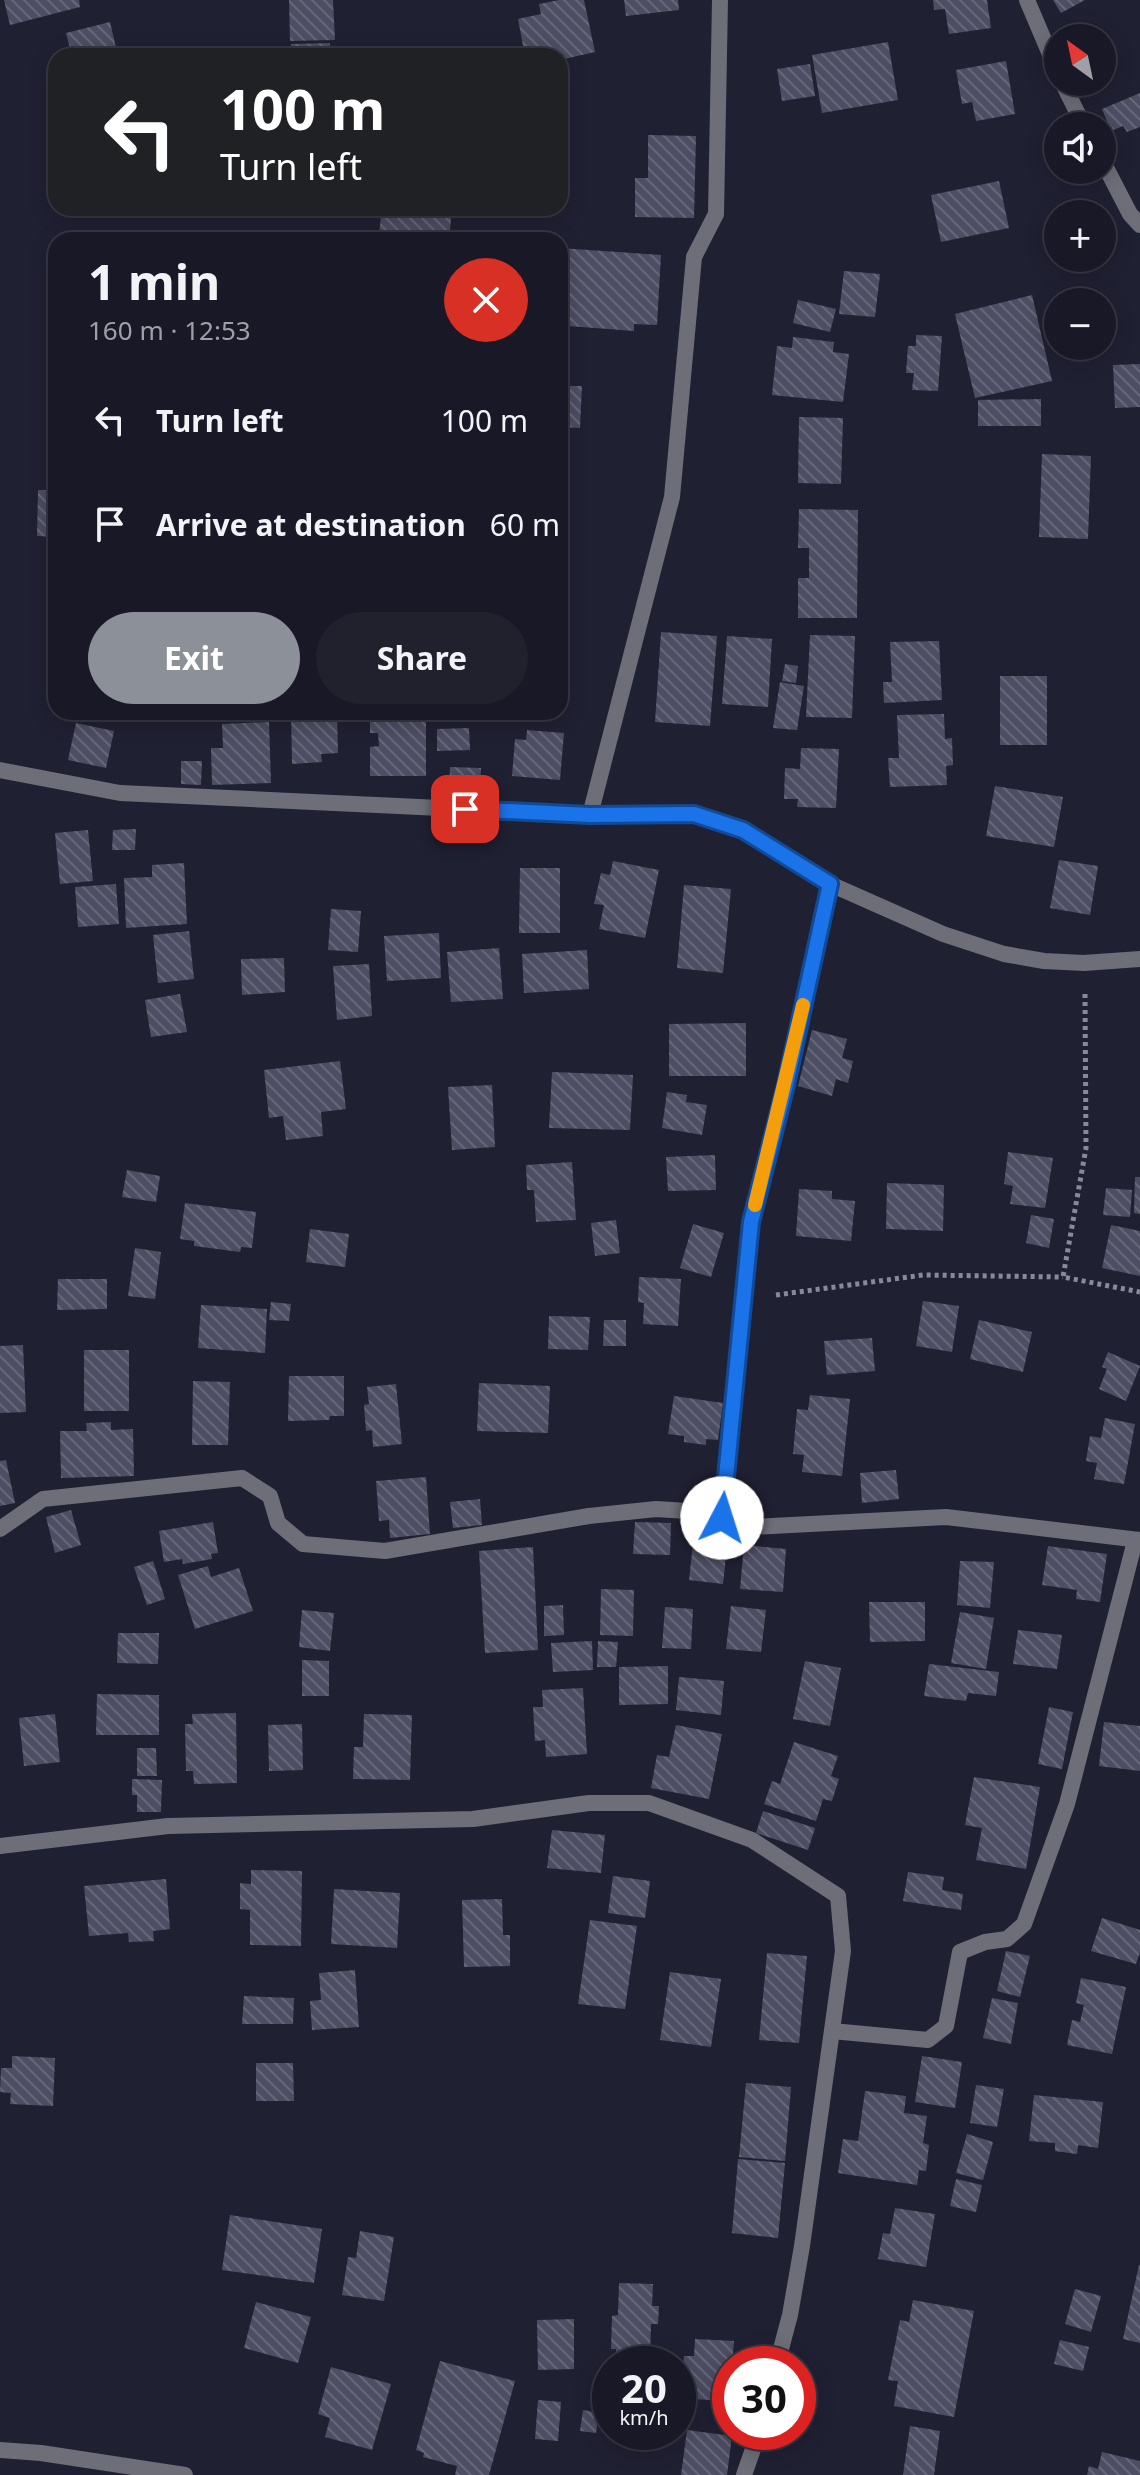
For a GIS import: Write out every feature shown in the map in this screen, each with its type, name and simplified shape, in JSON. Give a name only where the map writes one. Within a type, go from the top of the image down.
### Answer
[{"type":"street","points":[[590,815],[672,497],[694,257],[716,214],[720,0]]},
{"type":"street","points":[[1027,0],[1044,40]]},
{"type":"street","points":[[1114,184],[1130,214],[1140,225]]},
{"type":"street","points":[[0,770],[120,793],[590,815],[694,814],[743,830],[830,884],[943,934],[1004,954],[1044,961],[1084,963],[1140,959]]},
{"type":"street","points":[[722,1518],[751,1222],[786,1085],[830,884]]},
{"type":"street","points":[[0,1529],[43,1499],[242,1478],[270,1496],[278,1523],[303,1544],[385,1551],[589,1516],[656,1509],[703,1512],[751,1527],[946,1517],[1138,1540],[1067,1804],[1024,1924],[1007,1939],[985,1942],[960,1952],[946,2026],[928,2040],[832,2031]]},
{"type":"street","points":[[0,1846],[168,1826],[473,1819],[589,1803],[649,1803],[752,1840],[838,1896],[843,1951],[802,2246],[782,2346]]},
{"type":"street","points":[[0,2450],[41,2453],[185,2475]]},
{"type":"street","points":[[744,2475],[753,2450]]},
{"type":"path","points":[[1063,1277],[1086,1148],[1084,963]]},
{"type":"path","points":[[743,1299],[923,1275],[1063,1277],[1140,1292]]},
{"type":"building","points":[[4,0],[79,0],[80,7],[10,25]]},
{"type":"building","points":[[289,0],[333,0],[335,40],[290,41]]},
{"type":"building","points":[[584,0],[595,52],[568,58],[568,48],[523,48],[518,19],[541,14],[539,4]]},
{"type":"building","points":[[624,0],[678,0],[679,10],[626,16]]},
{"type":"building","points":[[933,0],[987,0],[991,28],[949,34],[945,9],[934,10]]},
{"type":"building","points":[[1053,0],[1085,0],[1061,13]]},
{"type":"building","points":[[110,22],[116,48],[70,48],[66,33]]},
{"type":"building","points":[[888,42],[898,100],[822,113],[812,55]]},
{"type":"building","points":[[330,43],[330,48],[291,48],[291,44]]},
{"type":"building","points":[[1006,61],[1015,114],[976,121],[972,102],[962,104],[956,70]]},
{"type":"building","points":[[810,64],[815,96],[782,101],[777,69]]},
{"type":"building","points":[[1140,93],[1140,127],[1127,132],[1123,126],[1116,129],[1116,112],[1103,112],[1102,109]]},
{"type":"building","points":[[648,135],[696,136],[694,218],[635,217],[635,178],[648,178]]},
{"type":"building","points":[[999,181],[1009,228],[941,242],[931,195]]},
{"type":"building","points":[[381,216],[451,216],[450,232],[379,232]]},
{"type":"building","points":[[568,249],[661,255],[657,325],[634,324],[634,331],[568,326]]},
{"type":"building","points":[[844,271],[880,274],[875,317],[839,314]]},
{"type":"building","points":[[1032,295],[1044,347],[1044,360],[1047,360],[1052,381],[975,398],[955,314]]},
{"type":"building","points":[[798,300],[836,309],[830,332],[793,323]]},
{"type":"building","points":[[916,335],[942,336],[938,391],[912,390],[914,373],[906,373],[908,346],[916,346]]},
{"type":"building","points":[[793,337],[834,342],[833,352],[849,354],[843,402],[772,395],[777,346],[792,348]]},
{"type":"building","points":[[1140,364],[1140,407],[1115,408],[1113,365]]},
{"type":"building","points":[[568,386],[582,386],[580,428],[568,427]]},
{"type":"building","points":[[1041,399],[1041,426],[978,426],[978,400]]},
{"type":"building","points":[[799,417],[843,418],[841,484],[798,483]]},
{"type":"building","points":[[1042,454],[1091,456],[1088,539],[1039,537]]},
{"type":"building","points":[[38,490],[48,490],[48,537],[37,536]]},
{"type":"building","points":[[799,509],[858,510],[857,618],[798,618],[798,578],[809,578],[809,548],[798,548]]},
{"type":"building","points":[[661,632],[717,636],[710,726],[655,722]]},
{"type":"building","points":[[810,635],[855,636],[852,718],[806,717]]},
{"type":"building","points":[[727,636],[772,639],[768,707],[722,704]]},
{"type":"building","points":[[939,641],[942,700],[884,703],[883,682],[892,682],[890,642]]},
{"type":"building","points":[[785,664],[798,666],[796,683],[782,681]]},
{"type":"building","points":[[1000,676],[1047,676],[1047,745],[1000,745]]},
{"type":"building","points":[[780,682],[804,686],[797,730],[773,728]]},
{"type":"building","points":[[944,714],[945,739],[952,738],[953,765],[946,766],[947,785],[890,787],[888,758],[899,758],[897,715]]},
{"type":"building","points":[[291,720],[337,720],[338,753],[321,754],[322,762],[292,764]]},
{"type":"building","points":[[370,720],[426,720],[426,776],[370,776],[370,747],[379,746],[378,733],[370,733]]},
{"type":"building","points":[[269,722],[271,783],[212,785],[211,748],[223,748],[222,724]]},
{"type":"building","points":[[76,723],[114,731],[106,768],[68,760]]},
{"type":"building","points":[[469,728],[470,750],[437,751],[437,729]]},
{"type":"building","points":[[527,730],[564,733],[560,780],[512,776],[515,739],[526,740]]},
{"type":"building","points":[[801,748],[839,749],[836,808],[797,807],[798,799],[784,799],[785,768],[800,769]]},
{"type":"building","points":[[181,761],[202,761],[201,785],[181,784]]},
{"type":"building","points":[[450,767],[481,768],[480,792],[449,790]]},
{"type":"building","points":[[995,786],[1063,797],[1054,847],[986,836]]},
{"type":"building","points":[[136,829],[135,850],[112,850],[113,830]]},
{"type":"building","points":[[88,830],[93,881],[60,884],[55,833]]},
{"type":"building","points":[[1059,860],[1098,866],[1090,915],[1050,908]]},
{"type":"building","points":[[613,861],[659,870],[645,938],[599,929],[604,905],[594,904],[601,873],[610,875]]},
{"type":"building","points":[[184,863],[187,924],[126,928],[124,878],[152,877],[152,865]]},
{"type":"building","points":[[520,868],[560,868],[560,933],[519,933]]},
{"type":"building","points":[[116,884],[119,924],[78,927],[75,887]]},
{"type":"building","points":[[684,885],[731,889],[723,973],[677,968]]},
{"type":"building","points":[[331,909],[361,911],[358,952],[328,950]]},
{"type":"building","points":[[189,931],[194,979],[158,983],[153,935]]},
{"type":"building","points":[[439,933],[441,978],[387,981],[384,936]]},
{"type":"building","points":[[499,948],[503,999],[451,1002],[447,952]]},
{"type":"building","points":[[587,950],[589,989],[524,993],[522,954]]},
{"type":"building","points":[[284,958],[285,992],[242,995],[241,959]]},
{"type":"building","points":[[369,964],[372,1016],[337,1020],[333,966]]},
{"type":"building","points":[[180,994],[187,1032],[151,1037],[145,1000]]},
{"type":"building","points":[[746,1023],[746,1076],[669,1076],[669,1024]]},
{"type":"building","points":[[812,1030],[847,1039],[842,1058],[853,1061],[848,1083],[836,1079],[832,1096],[798,1086]]},
{"type":"building","points":[[340,1061],[346,1109],[321,1112],[323,1136],[286,1140],[283,1116],[269,1118],[264,1070]]},
{"type":"building","points":[[552,1072],[633,1075],[630,1130],[549,1128]]},
{"type":"building","points":[[492,1085],[495,1147],[452,1150],[448,1087]]},
{"type":"building","points":[[667,1092],[687,1095],[686,1102],[707,1105],[702,1135],[662,1128]]},
{"type":"building","points":[[1008,1152],[1053,1158],[1045,1208],[1010,1204],[1013,1186],[1004,1184]]},
{"type":"building","points":[[715,1155],[716,1190],[668,1191],[666,1157]]},
{"type":"building","points":[[572,1162],[576,1220],[536,1222],[534,1190],[527,1190],[526,1165]]},
{"type":"building","points":[[127,1170],[160,1176],[156,1202],[122,1197]]},
{"type":"building","points":[[1135,1177],[1140,1177],[1140,1214],[1134,1213]]},
{"type":"building","points":[[887,1183],[944,1185],[943,1231],[886,1229]]},
{"type":"building","points":[[1106,1188],[1132,1190],[1130,1217],[1103,1215]]},
{"type":"building","points":[[799,1189],[832,1191],[832,1199],[855,1201],[851,1241],[796,1236]]},
{"type":"building","points":[[185,1203],[256,1212],[252,1248],[241,1247],[240,1252],[194,1246],[194,1241],[180,1239]]},
{"type":"building","points":[[1031,1215],[1054,1219],[1049,1248],[1026,1243]]},
{"type":"building","points":[[616,1220],[620,1253],[595,1256],[591,1223]]},
{"type":"building","points":[[693,1224],[724,1233],[711,1277],[680,1268]]},
{"type":"building","points":[[1111,1225],[1140,1231],[1140,1276],[1102,1268]]},
{"type":"building","points":[[310,1229],[349,1234],[345,1267],[306,1262]]},
{"type":"building","points":[[135,1248],[161,1252],[155,1299],[128,1296]]},
{"type":"building","points":[[639,1277],[681,1279],[678,1326],[643,1324],[644,1303],[638,1302]]},
{"type":"building","points":[[58,1279],[107,1279],[107,1309],[57,1310]]},
{"type":"building","points":[[923,1301],[959,1306],[952,1352],[916,1346]]},
{"type":"building","points":[[271,1302],[291,1304],[289,1321],[269,1320]]},
{"type":"building","points":[[201,1305],[267,1309],[265,1353],[198,1348]]},
{"type":"building","points":[[549,1316],[590,1317],[588,1350],[548,1349]]},
{"type":"building","points":[[604,1320],[626,1320],[626,1346],[603,1346]]},
{"type":"building","points":[[979,1320],[1032,1332],[1023,1372],[970,1359]]},
{"type":"building","points":[[872,1338],[875,1371],[827,1375],[824,1341]]},
{"type":"building","points":[[23,1345],[26,1412],[0,1413],[0,1346]]},
{"type":"building","points":[[84,1350],[129,1350],[129,1411],[84,1411]]},
{"type":"building","points":[[1108,1352],[1140,1366],[1126,1401],[1099,1389],[1107,1369],[1102,1367]]},
{"type":"building","points":[[289,1376],[344,1376],[344,1416],[330,1416],[329,1420],[288,1421]]},
{"type":"building","points":[[193,1381],[230,1382],[228,1445],[192,1445]]},
{"type":"building","points":[[479,1383],[550,1386],[548,1433],[477,1431]]},
{"type":"building","points":[[396,1384],[402,1444],[373,1447],[372,1430],[366,1431],[364,1405],[369,1404],[367,1387]]},
{"type":"building","points":[[810,1395],[850,1399],[842,1476],[802,1472],[804,1455],[793,1454],[797,1409],[808,1410]]},
{"type":"building","points":[[674,1396],[723,1403],[718,1440],[706,1439],[706,1445],[684,1442],[684,1436],[668,1434]]},
{"type":"building","points":[[1105,1418],[1135,1424],[1124,1484],[1094,1479],[1097,1463],[1086,1461],[1090,1436],[1101,1438]]},
{"type":"building","points":[[111,1422],[111,1430],[133,1429],[134,1476],[61,1478],[60,1431],[87,1431],[86,1423]]},
{"type":"building","points":[[6,1460],[15,1503],[0,1506],[0,1461]]},
{"type":"building","points":[[896,1470],[899,1499],[862,1503],[860,1473]]},
{"type":"building","points":[[426,1477],[430,1534],[390,1538],[389,1520],[379,1521],[376,1481]]},
{"type":"building","points":[[480,1499],[482,1525],[453,1528],[450,1502]]},
{"type":"building","points":[[71,1510],[81,1545],[55,1553],[46,1517]]},
{"type":"building","points":[[213,1522],[218,1553],[211,1554],[212,1559],[183,1564],[182,1559],[164,1562],[159,1531]]},
{"type":"building","points":[[635,1522],[671,1523],[670,1555],[633,1554]]},
{"type":"building","points":[[694,1535],[728,1538],[723,1584],[689,1580]]},
{"type":"building","points":[[744,1545],[786,1549],[783,1592],[740,1589]]},
{"type":"building","points":[[1048,1546],[1107,1554],[1100,1602],[1076,1599],[1077,1590],[1042,1585]]},
{"type":"building","points":[[533,1547],[538,1650],[485,1653],[479,1551]]},
{"type":"building","points":[[153,1561],[165,1599],[147,1605],[134,1567]]},
{"type":"building","points":[[960,1561],[994,1562],[990,1608],[957,1605]]},
{"type":"building","points":[[208,1566],[211,1577],[239,1568],[253,1611],[195,1629],[178,1575]]},
{"type":"building","points":[[601,1589],[634,1590],[633,1636],[600,1635]]},
{"type":"building","points":[[869,1602],[925,1602],[925,1641],[870,1642]]},
{"type":"building","points":[[563,1605],[564,1635],[544,1636],[544,1606]]},
{"type":"building","points":[[731,1606],[766,1610],[761,1652],[726,1649]]},
{"type":"building","points":[[665,1607],[693,1609],[691,1649],[662,1648]]},
{"type":"building","points":[[302,1610],[334,1613],[330,1651],[299,1647]]},
{"type":"building","points":[[960,1612],[994,1618],[986,1669],[951,1663]]},
{"type":"building","points":[[1018,1630],[1062,1635],[1057,1669],[1013,1664]]},
{"type":"building","points":[[118,1633],[159,1633],[158,1664],[117,1663]]},
{"type":"building","points":[[592,1641],[593,1670],[553,1672],[551,1643]]},
{"type":"building","points":[[598,1641],[618,1642],[616,1667],[597,1667]]},
{"type":"building","points":[[302,1660],[329,1661],[329,1696],[302,1696]]},
{"type":"building","points":[[805,1661],[841,1668],[830,1726],[793,1719]]},
{"type":"building","points":[[929,1664],[999,1672],[996,1696],[968,1693],[966,1701],[924,1696]]},
{"type":"building","points":[[668,1666],[668,1704],[619,1705],[619,1667]]},
{"type":"building","points":[[679,1677],[724,1681],[721,1715],[676,1710]]},
{"type":"building","points":[[583,1688],[587,1754],[546,1757],[545,1740],[535,1741],[533,1707],[543,1707],[542,1690]]},
{"type":"building","points":[[97,1694],[159,1695],[159,1735],[96,1735]]},
{"type":"building","points":[[1049,1707],[1073,1712],[1062,1769],[1038,1764]]},
{"type":"building","points":[[236,1713],[237,1783],[194,1784],[193,1771],[186,1771],[185,1724],[193,1724],[192,1714]]},
{"type":"building","points":[[55,1714],[60,1762],[24,1766],[19,1718]]},
{"type":"building","points":[[364,1714],[412,1715],[410,1780],[353,1779],[354,1747],[363,1747]]},
{"type":"building","points":[[1104,1722],[1140,1726],[1140,1771],[1099,1766]]},
{"type":"building","points":[[302,1724],[303,1770],[269,1771],[268,1725]]},
{"type":"building","points":[[676,1725],[722,1734],[709,1799],[651,1788],[657,1755],[669,1757]]},
{"type":"building","points":[[794,1742],[838,1756],[831,1776],[839,1779],[832,1801],[823,1799],[816,1821],[764,1804],[772,1781],[780,1784]]},
{"type":"building","points":[[137,1748],[156,1748],[157,1776],[137,1776]]},
{"type":"building","points":[[974,1777],[1040,1787],[1026,1869],[976,1860],[982,1828],[965,1825]]},
{"type":"building","points":[[132,1779],[162,1780],[161,1812],[137,1812],[137,1795],[132,1795]]},
{"type":"building","points":[[763,1811],[815,1828],[808,1850],[756,1833]]},
{"type":"building","points":[[552,1830],[605,1835],[601,1873],[547,1868]]},
{"type":"building","points":[[251,1870],[302,1871],[301,1946],[250,1945],[250,1910],[240,1909],[240,1883],[251,1884]]},
{"type":"building","points":[[908,1872],[944,1877],[942,1890],[963,1894],[961,1910],[903,1901]]},
{"type":"building","points":[[613,1876],[650,1881],[645,1918],[608,1913]]},
{"type":"building","points":[[166,1879],[170,1929],[153,1931],[154,1941],[129,1942],[128,1933],[89,1936],[84,1886]]},
{"type":"building","points":[[334,1889],[400,1893],[397,1948],[331,1944]]},
{"type":"building","points":[[502,1899],[503,1935],[510,1935],[510,1966],[464,1967],[462,1900]]},
{"type":"building","points":[[1102,1918],[1140,1930],[1140,1952],[1136,1964],[1091,1951]]},
{"type":"building","points":[[590,1920],[637,1926],[625,2009],[578,2004]]},
{"type":"building","points":[[1006,1951],[1030,1956],[1020,1997],[997,1991]]},
{"type":"building","points":[[767,1953],[807,1956],[799,2043],[759,2040]]},
{"type":"building","points":[[355,1970],[359,2027],[312,2030],[310,2001],[321,2000],[319,1973]]},
{"type":"building","points":[[670,1972],[721,1979],[711,2047],[660,2040]]},
{"type":"building","points":[[1081,1978],[1126,1987],[1112,2054],[1067,2045],[1072,2020],[1080,2022],[1084,2005],[1076,2003]]},
{"type":"building","points":[[244,1996],[294,1998],[293,2024],[242,2024]]},
{"type":"building","points":[[992,1998],[1018,2003],[1011,2044],[983,2038]]},
{"type":"building","points":[[12,2056],[55,2058],[53,2106],[10,2104],[11,2093],[0,2092],[1,2068],[12,2068]]},
{"type":"building","points":[[922,2056],[962,2062],[955,2108],[915,2102]]},
{"type":"building","points":[[256,2063],[293,2063],[294,2101],[256,2101]]},
{"type":"building","points":[[746,2083],[791,2087],[785,2161],[739,2157]]},
{"type":"building","points":[[976,2085],[1004,2089],[997,2127],[970,2123]]},
{"type":"building","points":[[865,2091],[906,2096],[904,2113],[927,2116],[923,2143],[929,2145],[926,2171],[919,2170],[917,2185],[838,2173],[843,2139],[858,2141]]},
{"type":"building","points":[[1034,2095],[1103,2102],[1098,2148],[1078,2145],[1077,2154],[1055,2151],[1055,2143],[1029,2141]]},
{"type":"building","points":[[967,2134],[993,2142],[983,2180],[956,2173]]},
{"type":"building","points":[[738,2159],[785,2163],[778,2238],[732,2233]]},
{"type":"building","points":[[956,2179],[982,2185],[976,2212],[950,2206]]},
{"type":"building","points":[[895,2208],[935,2214],[926,2267],[878,2259],[883,2233],[890,2234]]},
{"type":"building","points":[[230,2215],[322,2229],[314,2283],[222,2270]]},
{"type":"building","points":[[360,2231],[394,2237],[384,2301],[342,2295],[348,2257],[356,2258]]},
{"type":"building","points":[[1140,2265],[1140,2343],[1123,2339]]},
{"type":"building","points":[[619,2283],[653,2284],[652,2306],[659,2306],[658,2324],[651,2324],[650,2346],[611,2346],[612,2316],[618,2315]]},
{"type":"building","points":[[1075,2289],[1101,2296],[1091,2332],[1065,2324]]},
{"type":"building","points":[[913,2300],[974,2311],[954,2417],[894,2406],[898,2381],[888,2380],[900,2320],[909,2322]]},
{"type":"building","points":[[256,2302],[311,2317],[298,2363],[244,2348]]},
{"type":"building","points":[[574,2319],[574,2369],[538,2370],[537,2320]]},
{"type":"building","points":[[695,2339],[734,2341],[734,2346],[712,2346],[712,2400],[696,2399]]},
{"type":"building","points":[[1060,2340],[1089,2347],[1083,2371],[1054,2364]]},
{"type":"building","points":[[440,2361],[515,2381],[489,2475],[455,2475],[457,2466],[423,2457],[424,2453],[416,2450]]},
{"type":"building","points":[[331,2367],[391,2384],[372,2450],[325,2437],[330,2418],[318,2414]]},
{"type":"building","points":[[538,2400],[561,2402],[558,2441],[535,2439]]},
{"type":"building","points":[[583,2410],[592,2412],[592,2432],[580,2431]]},
{"type":"building","points":[[910,2426],[940,2431],[934,2475],[903,2475]]},
{"type":"building","points":[[696,2431],[712,2433],[712,2450],[730,2450],[727,2475],[681,2475],[684,2450],[696,2450]]},
{"type":"building","points":[[1102,2452],[1140,2461],[1140,2475],[1087,2475],[1089,2466],[1098,2469]]},
{"type":"slow traffic","points":[[755,1205],[803,1005]]},
{"type":"route","points":[[465,809],[590,815],[694,814],[743,830],[830,884],[786,1085],[751,1222],[722,1518]]}]
